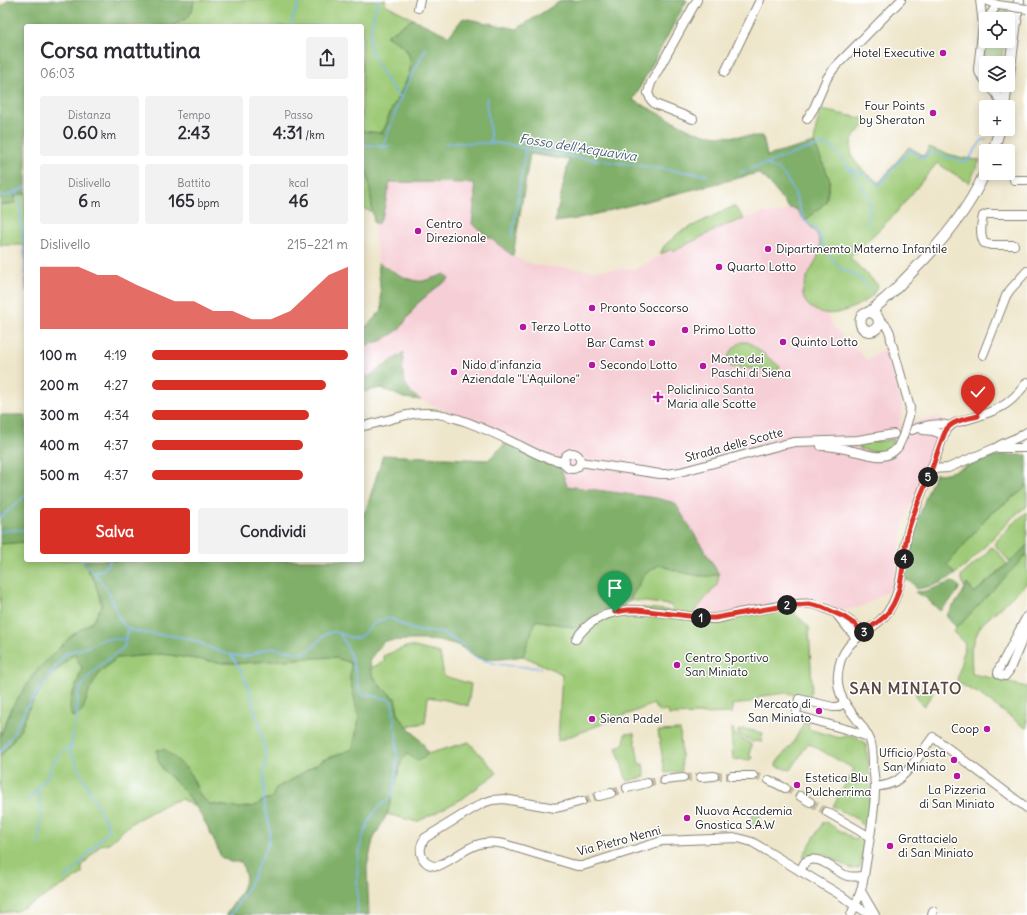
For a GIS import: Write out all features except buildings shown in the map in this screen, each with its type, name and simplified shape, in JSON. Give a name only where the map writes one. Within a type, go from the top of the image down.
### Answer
[{"type":"main road","points":[[1011,56],[1020,0]]},
{"type":"main road","points":[[875,316],[864,314],[862,316],[860,321],[861,325],[867,331],[874,330],[878,325],[875,316],[885,298],[948,233],[970,202],[981,180]]},
{"type":"street","points":[[693,120],[655,104],[649,97],[648,93],[651,83],[698,0]]},
{"type":"street","points":[[725,72],[760,0]]},
{"type":"street","points":[[807,119],[814,108],[827,78],[835,66],[901,0]]},
{"type":"street","points":[[980,0],[983,12]]},
{"type":"street","points":[[984,0],[998,5],[1027,9]]},
{"type":"street","points":[[991,12],[998,5]]},
{"type":"street","points":[[979,61],[979,73]]},
{"type":"street","points":[[1015,180],[1027,180]]},
{"type":"street","points":[[1014,245],[984,244],[982,236],[983,216],[988,214],[1027,214]]},
{"type":"street","points":[[983,356],[1006,296],[1027,271]]},
{"type":"street","points":[[800,442],[806,446],[831,446],[873,456],[889,454],[898,447],[903,436],[910,408],[891,340],[891,335],[888,329],[875,316]]},
{"type":"street","points":[[874,330],[884,333],[891,340]]},
{"type":"street","points":[[851,915],[861,891],[864,876],[874,806],[875,787],[872,749],[868,737],[845,703],[838,686],[838,670],[841,660],[849,645],[883,617],[895,600],[902,577],[908,532],[944,435],[950,426],[1002,407],[1015,396],[1027,382]]},
{"type":"street","name":"Strada delle Scotte","points":[[364,425],[408,414],[436,414],[453,418],[482,429],[548,458],[565,462],[567,466],[571,468],[576,468],[580,462],[578,455],[572,453],[566,456],[565,462]]},
{"type":"street","points":[[944,435],[934,431],[912,430],[942,424],[950,426]]},
{"type":"street","points":[[931,469],[948,468],[1020,437],[1027,432]]},
{"type":"street","name":"Strada delle Scotte","points":[[580,462],[667,474],[680,472],[778,445],[800,442],[850,440],[894,434]]},
{"type":"street","points":[[850,440],[848,444],[855,451]]},
{"type":"street","points":[[995,448],[1027,448]]},
{"type":"street","points":[[576,639],[584,629],[596,620],[624,610],[638,610],[715,618],[755,610],[805,604],[822,607],[835,613],[856,625],[863,633]]},
{"type":"street","points":[[835,613],[856,638]]},
{"type":"street","points":[[1027,616],[999,669],[998,673],[1000,675],[1005,676],[1009,670],[1027,630]]},
{"type":"street","points":[[845,703],[837,707],[833,707],[798,699],[796,715],[868,737]]},
{"type":"street","points":[[849,730],[855,728],[859,723]]},
{"type":"street","points":[[875,787],[889,785],[899,780],[933,737],[1027,808]]},
{"type":"street","points":[[701,777],[714,776]]},
{"type":"street","points":[[732,776],[753,776]]},
{"type":"street","points":[[664,780],[683,778]]},
{"type":"street","points":[[769,780],[786,788]]},
{"type":"street","points":[[627,788],[648,783]]},
{"type":"street","points":[[599,796],[610,793]]},
{"type":"street","points":[[800,796],[810,802]]},
{"type":"street","name":"Via Pietro Nenni","points":[[582,801],[555,808],[504,799],[486,801],[426,838],[422,844],[423,859],[431,865],[438,866],[472,846],[493,842],[577,866],[582,866],[662,841],[738,838],[752,842],[871,915]]},
{"type":"street","points":[[827,812],[870,837]]},
{"type":"street","points":[[800,871],[806,861],[814,859],[846,876],[864,876]]},
{"type":"street","points":[[861,891],[875,915]]},
{"type":"shaded area","name":"Policlinico Santa Maria alle Scotte","points":[[390,182],[474,183],[475,198],[472,224],[513,256],[536,265],[587,270],[635,269],[661,256],[660,254],[672,249],[674,250],[721,227],[766,212],[775,214],[783,212],[789,208],[796,208],[805,221],[816,231],[820,244],[818,254],[803,289],[805,301],[809,306],[827,314],[833,326],[867,360],[886,347],[902,406],[902,414],[899,424],[942,416],[944,428],[903,526],[894,587],[864,606],[840,611],[823,601],[810,598],[712,616],[692,613],[717,585],[675,503],[656,498],[567,486],[559,463],[484,426],[421,400],[411,393],[403,377],[402,370],[404,352],[368,377],[364,372],[364,346],[383,340],[425,297],[449,279],[418,281],[410,279],[378,263],[374,223],[379,223],[383,214]]},
{"type":"green space","points":[[8,0],[194,0],[190,14],[184,20],[176,24],[24,24],[24,194],[15,196],[15,203],[0,205],[0,8]]},
{"type":"green space","points":[[194,0],[386,0],[385,4],[413,19],[386,36],[401,45],[406,50],[410,61],[410,69],[408,77],[382,133],[364,131],[364,24],[176,24],[184,20],[190,14]]},
{"type":"green space","points":[[562,0],[687,0],[633,100],[691,130],[700,133],[718,136],[763,136],[767,156],[814,143],[830,180],[826,202],[805,221],[796,209],[789,208],[766,179],[758,173],[576,219],[555,222],[569,160],[530,154],[513,256],[472,224],[475,198],[474,183],[390,182],[383,214],[379,223],[374,223],[368,176],[364,163],[364,131],[382,133],[408,77],[410,69],[408,53],[404,47],[386,36],[413,19],[449,36],[463,18],[517,29]]},
{"type":"green space","points":[[997,9],[1009,11],[1009,12],[995,12]]},
{"type":"green space","points":[[984,48],[1003,48],[1002,56],[983,56]]},
{"type":"green space","points":[[821,110],[871,120],[855,135],[851,143],[851,150],[856,163],[879,183],[909,147],[924,156],[929,147],[954,156],[979,160],[969,183],[937,163],[895,214],[850,258],[878,285],[872,296],[856,306],[842,312],[832,314],[817,311],[808,305],[803,297],[803,289],[820,247],[817,235],[805,221],[826,202],[830,180],[814,143],[816,127]]},
{"type":"green space","points":[[364,163],[368,176],[373,212],[364,209]]},
{"type":"green space","points":[[24,194],[24,245],[0,245],[0,205],[15,203],[15,196]]},
{"type":"green space","points":[[734,206],[744,219],[721,227],[674,251],[672,249],[660,254],[664,246],[680,232]]},
{"type":"green space","points":[[378,263],[412,280],[423,281],[445,274],[449,279],[417,304],[400,329],[383,340],[364,346],[364,327],[367,326],[382,310]]},
{"type":"green space","points":[[742,342],[750,343],[780,368],[776,371],[729,366],[727,364],[728,356],[735,347]]},
{"type":"green space","points":[[404,352],[403,368],[405,383],[412,393],[421,400],[404,398],[381,388],[364,392],[364,372],[368,377]]},
{"type":"green space","points":[[0,415],[24,415],[24,542],[0,544]]},
{"type":"green space","points":[[894,439],[888,449],[884,451],[876,452],[860,449],[859,444]]},
{"type":"green space","points":[[506,443],[546,461],[559,463],[567,486],[656,498],[675,503],[719,574],[712,576],[697,575],[659,565],[644,575],[630,600],[623,606],[605,608],[577,628],[536,620],[523,656],[487,659],[477,657],[458,645],[446,642],[420,640],[384,641],[370,659],[371,672],[381,687],[395,698],[399,717],[422,742],[427,754],[418,760],[408,754],[402,759],[387,814],[373,840],[367,867],[369,915],[226,915],[241,892],[246,878],[242,862],[230,862],[221,857],[199,812],[181,787],[163,769],[159,762],[157,752],[157,750],[164,749],[189,771],[201,797],[210,804],[239,808],[255,806],[264,800],[272,798],[276,788],[323,760],[353,749],[359,719],[350,679],[351,663],[333,657],[243,663],[223,663],[162,654],[117,658],[100,672],[90,689],[82,712],[72,717],[70,704],[82,668],[74,654],[48,677],[30,706],[21,729],[0,757],[0,737],[12,707],[36,671],[71,636],[92,622],[102,606],[95,582],[83,562],[364,562],[364,512],[383,455],[488,460]]},
{"type":"green space","points":[[1002,455],[1027,455],[1027,484],[1022,491],[990,514],[947,565],[955,574],[937,584],[916,589],[912,583],[905,580],[916,526],[935,474],[951,472],[975,462]]},
{"type":"green space","points":[[1027,484],[1027,506],[1014,516],[966,566],[955,574],[946,566],[990,514],[1022,491]]},
{"type":"green space","points":[[1027,512],[1027,545],[1010,562],[994,544],[1012,524]]},
{"type":"green space","points":[[24,542],[24,562],[83,562],[95,582],[102,606],[92,622],[71,636],[12,707],[0,737],[0,544]]},
{"type":"green space","points":[[1027,545],[1027,554],[957,628],[946,616],[962,594],[967,584],[975,593]]},
{"type":"green space","points":[[991,547],[996,550],[1007,564],[974,593],[966,585],[964,587],[961,576],[985,555]]},
{"type":"green space","points":[[1027,554],[1027,583],[982,624],[971,648],[972,674],[992,678],[997,676],[1007,678],[1009,683],[1027,687],[1027,729],[978,693],[965,687],[957,681],[965,644],[953,632]]},
{"type":"green space","name":"Centro Sportivo San Miniato","points":[[659,565],[697,575],[712,576],[719,574],[717,585],[693,613],[712,616],[794,601],[795,614],[809,627],[812,686],[810,697],[786,693],[762,696],[749,703],[732,705],[732,713],[669,715],[668,711],[658,712],[654,704],[558,741],[562,674],[523,656],[535,620],[577,628],[605,608],[623,606],[675,611],[670,605],[630,600],[644,575]]},
{"type":"green space","points":[[951,582],[958,585],[958,591],[940,611],[926,598],[915,592],[926,591]]},
{"type":"green space","points":[[410,646],[440,653],[444,676],[471,684],[468,706],[428,697],[425,723],[407,726],[399,717],[395,698],[381,687],[371,672],[371,668],[385,661],[383,656]]},
{"type":"green space","points":[[74,654],[82,668],[71,696],[82,712],[90,689],[100,672],[117,658],[162,654],[224,663],[243,663],[333,657],[352,663],[350,679],[359,719],[353,749],[323,760],[276,788],[272,798],[264,800],[255,806],[239,808],[210,804],[201,797],[189,771],[157,750],[160,763],[164,771],[182,788],[195,807],[181,799],[166,804],[133,822],[109,843],[100,845],[82,866],[82,874],[35,902],[16,911],[0,913],[0,757],[21,729],[30,706],[47,680]]},
{"type":"green space","points":[[929,689],[933,693],[924,706],[917,700],[917,690]]},
{"type":"green space","points":[[805,722],[809,723],[808,729],[840,738],[847,734],[860,739],[866,745],[869,774],[870,811],[865,825],[859,823],[860,821],[833,806],[854,769],[808,743],[791,770],[776,766],[777,762],[793,743]]},
{"type":"green space","points":[[731,728],[734,730],[733,733],[751,744],[749,755],[752,757],[751,760],[733,760]]},
{"type":"green space","points":[[745,729],[763,733],[761,739],[762,742],[753,742],[738,734],[739,730]]},
{"type":"green space","points":[[680,730],[682,771],[665,773],[658,731]]},
{"type":"green space","points":[[634,733],[639,764],[643,764],[645,777],[627,781],[616,747],[624,744],[625,734]]},
{"type":"green space","points":[[469,742],[497,773],[462,799],[417,822],[387,814],[402,759],[408,754],[424,758],[427,754]]},
{"type":"green space","points":[[753,812],[761,816],[754,828],[749,826]]},
{"type":"green space","points":[[824,821],[856,840],[858,836],[862,839],[864,843],[864,850],[859,868],[851,869],[824,853],[820,857],[814,858],[803,856]]},
{"type":"waterway","points":[[291,24],[300,0]]},
{"type":"waterway","points":[[378,0],[370,33],[371,49],[376,63],[385,78],[401,97]]},
{"type":"waterway","points":[[383,147],[401,97],[426,48]]},
{"type":"waterway","points":[[487,97],[486,103],[491,139],[490,142]]},
{"type":"waterway","points":[[850,169],[864,174],[879,186],[910,150],[924,159],[929,151],[967,162],[982,140],[986,140]]},
{"type":"waterway","name":"Fosso dell'Acquaviva","points":[[445,143],[495,143],[511,145],[539,152],[707,175]]},
{"type":"waterway","name":"Fosso dell'Acquaviva","points":[[364,144],[383,147],[392,146]]},
{"type":"waterway","name":"Fosso dell'Acquaviva","points":[[741,172],[810,148],[825,145],[831,147],[841,157],[863,187],[871,204],[867,224]]},
{"type":"waterway","points":[[512,237],[525,149]]},
{"type":"waterway","points":[[766,164],[779,170],[787,179],[795,194],[805,221],[814,227],[819,234],[821,242],[841,269],[854,274],[873,291]]},
{"type":"waterway","name":"Fosso dell'Acquaviva","points":[[0,196],[8,195],[24,188]]},
{"type":"waterway","points":[[17,192],[20,202],[21,229],[24,245]]},
{"type":"waterway","points":[[0,518],[24,497]]},
{"type":"waterway","points":[[0,532],[8,530],[24,530]]},
{"type":"waterway","points":[[83,562],[102,582],[111,598],[116,612],[124,625],[128,628],[148,634],[186,638],[228,654],[245,656],[273,648],[303,653],[311,649],[324,635],[328,633],[336,632],[358,638],[376,622],[386,618],[392,619],[412,629],[442,633],[465,647],[469,653],[477,658],[497,664],[541,668]]},
{"type":"waterway","points":[[94,573],[104,569],[109,562]]},
{"type":"waterway","points":[[65,879],[109,829],[71,752],[77,714],[78,694],[90,675],[124,647],[129,628]]},
{"type":"waterway","points":[[339,633],[350,654],[360,693],[362,695],[370,695],[390,700],[393,706],[395,727]]},
{"type":"waterway","points":[[0,752],[9,740],[27,707],[66,653],[84,648],[102,640],[126,638]]},
{"type":"waterway","points":[[231,655],[242,672],[250,691],[256,716],[259,722],[265,751],[264,801],[270,829],[268,845],[249,886],[231,915]]},
{"type":"waterway","points":[[358,915],[357,874],[361,843],[373,814],[390,798],[393,792],[395,784],[397,745],[396,731]]},
{"type":"waterway","points":[[26,803],[50,773],[52,765],[57,757],[71,746]]},
{"type":"waterway","points":[[37,789],[41,809],[39,845]]},
{"type":"tunnel","points":[[714,776],[732,776]]},
{"type":"tunnel","points":[[753,776],[769,780]]},
{"type":"tunnel","points":[[683,778],[701,777]]},
{"type":"tunnel","points":[[647,783],[664,780]]},
{"type":"tunnel","points":[[611,793],[627,788]]},
{"type":"tunnel","points":[[785,788],[800,796]]},
{"type":"tunnel","points":[[582,801],[599,796]]},
{"type":"tunnel","points":[[810,802],[827,812]]},
{"type":"place","name":"Hotel Executive","points":[[943,53]]},
{"type":"place","name":"Four Points by Sheraton","points":[[933,113]]},
{"type":"place","name":"Centro Direzionale","points":[[418,231]]},
{"type":"place","name":"Dipartimemto Materno Infantile","points":[[768,249]]},
{"type":"place","name":"Quarto Lotto","points":[[719,267]]},
{"type":"place","name":"Pronto Soccorso","points":[[592,308]]},
{"type":"place","name":"Terzo Lotto","points":[[523,327]]},
{"type":"place","name":"Primo Lotto","points":[[685,330]]},
{"type":"place","name":"Quinto Lotto","points":[[783,342]]},
{"type":"place","name":"Bar Camst","points":[[652,343]]},
{"type":"place","name":"Secondo Lotto","points":[[592,365]]},
{"type":"place","name":"Monte dei Paschi di Siena","points":[[703,366]]},
{"type":"place","name":"Nido d'infanzia Aziendale \"L'Aquilone\"","points":[[454,372]]},
{"type":"place","name":"Policlinico Santa Maria alle Scotte","points":[[658,397]]},
{"type":"place","name":"Centro Sportivo San Miniato","points":[[677,665]]},
{"type":"place","name":"Mercato di San Miniato","points":[[819,711]]},
{"type":"place","name":"Siena Padel","points":[[592,719]]},
{"type":"place","name":"Coop","points":[[987,729]]},
{"type":"place","name":"Ufficio Posta San Miniato","points":[[954,760]]},
{"type":"place","name":"La Pizzeria di San Miniato","points":[[957,776]]},
{"type":"place","name":"Estetica Blu Pulcherrima","points":[[797,785]]},
{"type":"place","name":"Nuova Accademia Gnostica S.A.W","points":[[687,818]]},
{"type":"place","name":"Grattacielo di San Miniato","points":[[890,846]]},
{"type":"district","name":"SAN MINIATO","points":[[906,688]]},
{"type":"route","points":[[615,612],[638,610],[715,618],[755,610],[800,604],[813,604],[844,617],[856,625],[863,633],[883,617],[895,600],[902,577],[908,532],[918,501],[946,430],[955,423],[978,416]]}]
